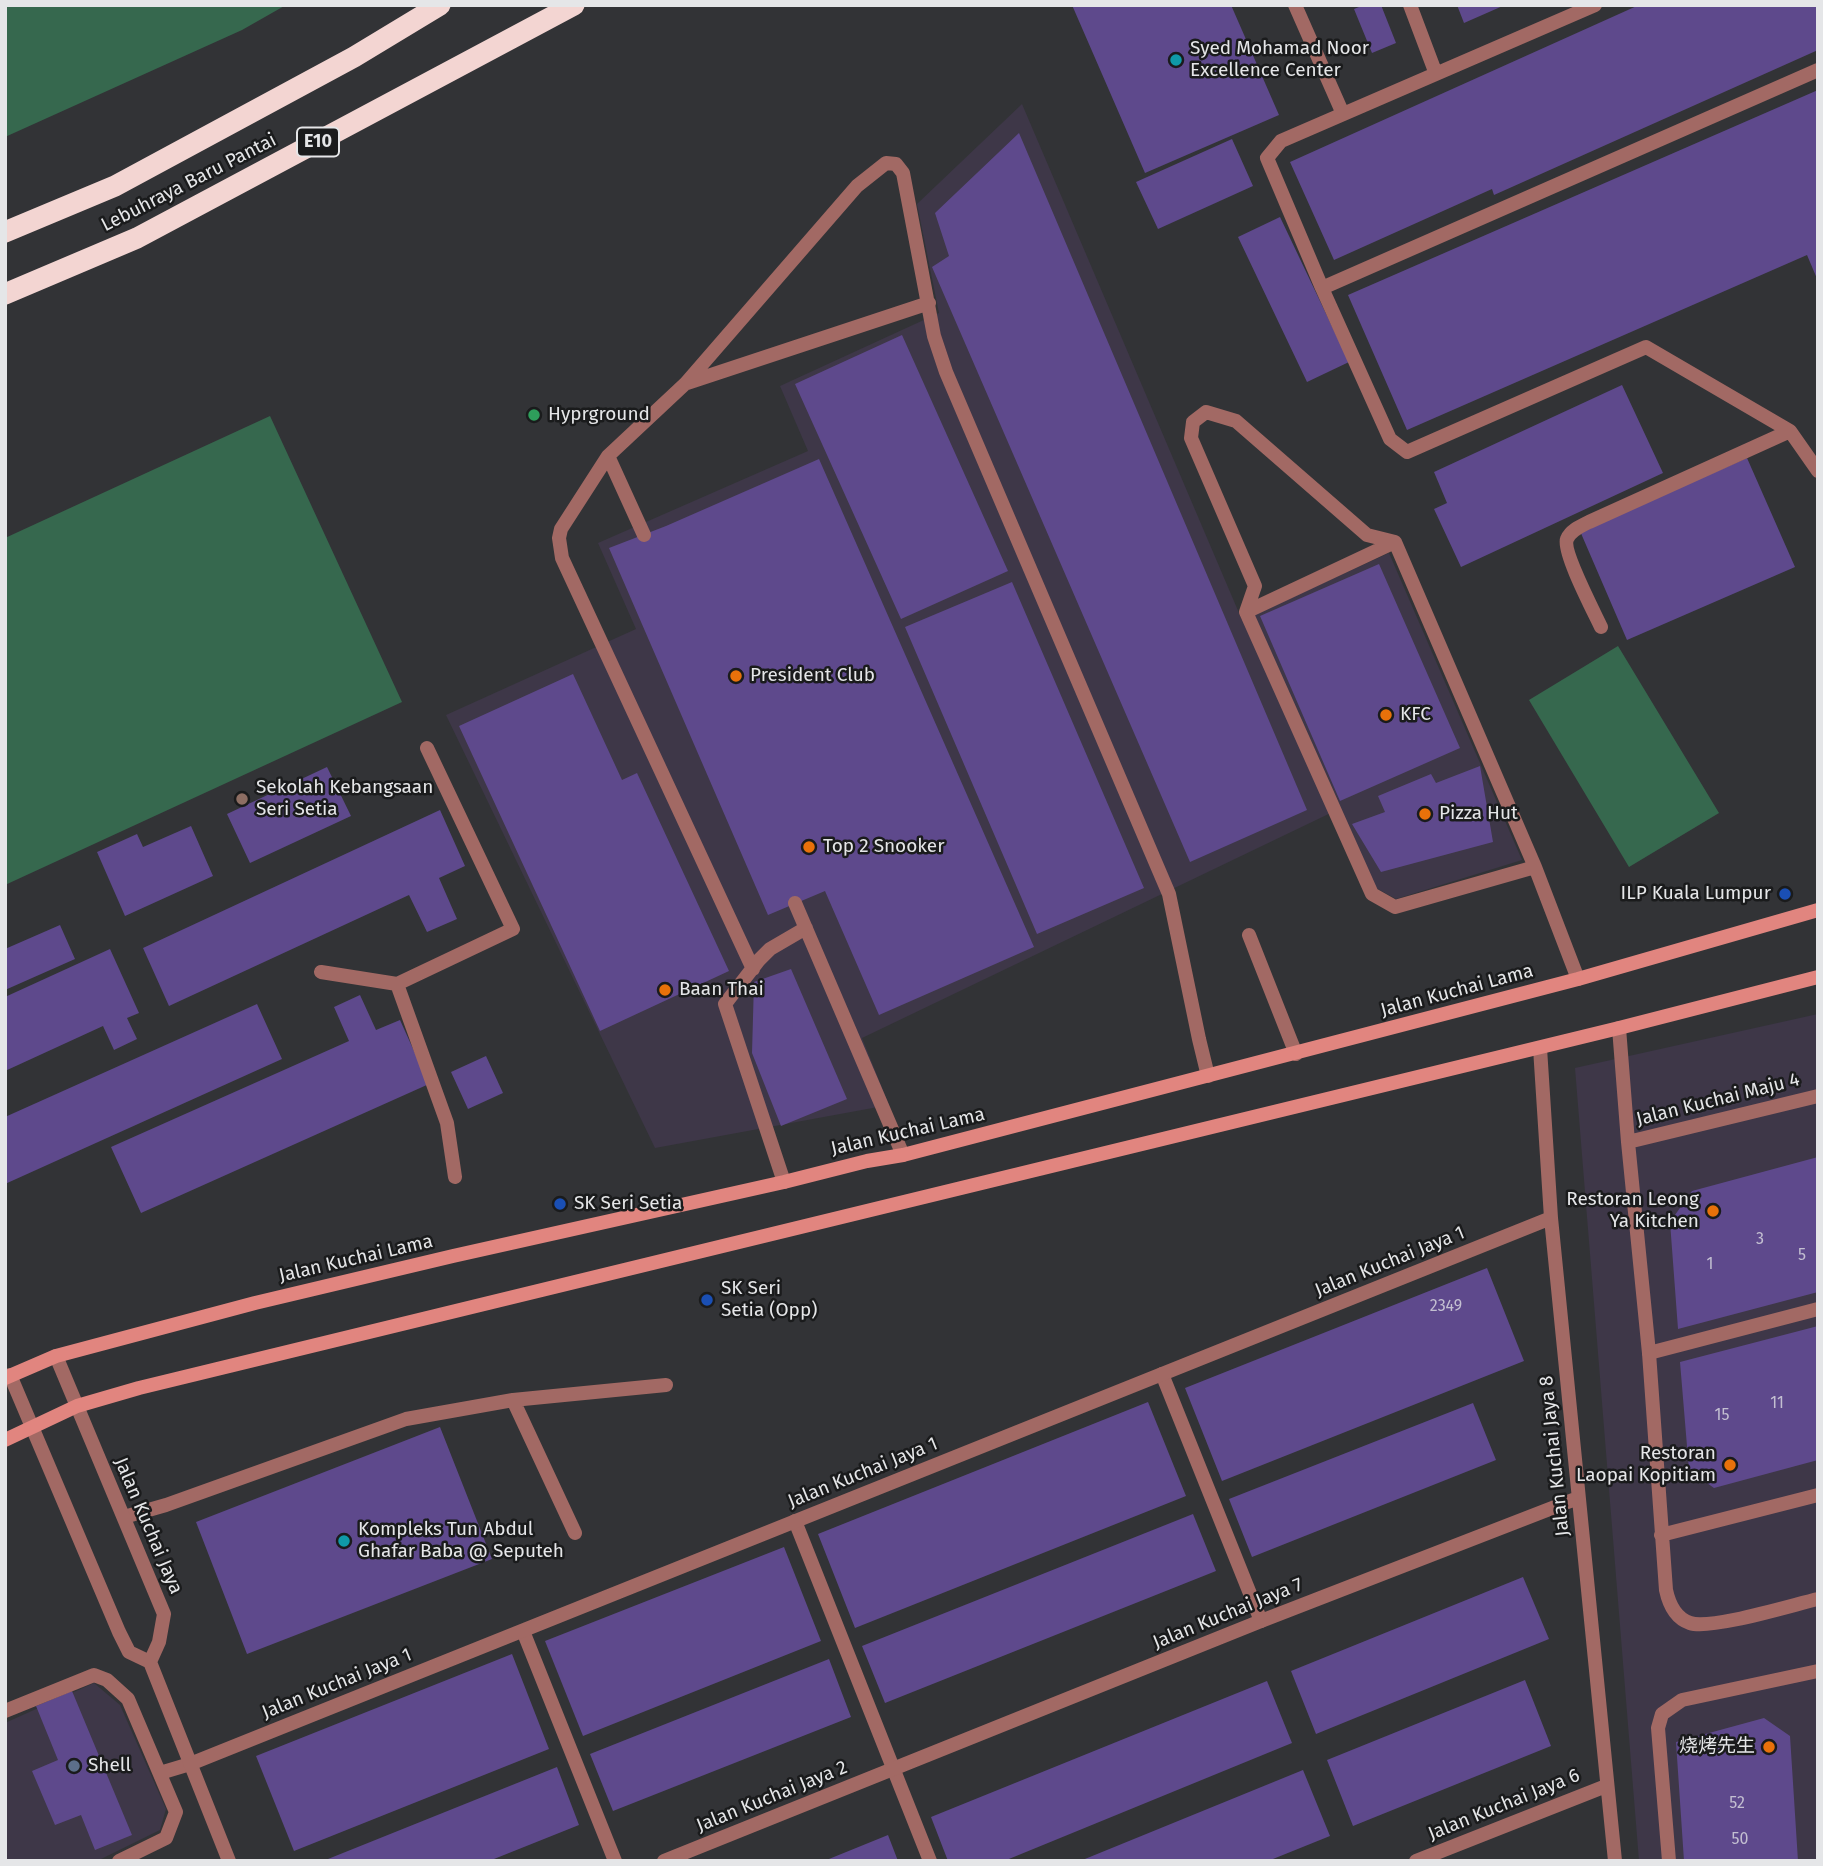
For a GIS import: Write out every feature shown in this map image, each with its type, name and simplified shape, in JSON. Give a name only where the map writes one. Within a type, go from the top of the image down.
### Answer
[{"type":"highway","name":"Lebuhraya Baru Pantai","points":[[5,232],[116,186],[354,57],[440,5]]},
{"type":"highway","name":"Lebuhraya Baru Pantai","points":[[5,294],[137,238],[574,5]]},
{"type":"main road","name":"Jalan Kuchai Lama","points":[[8,1377],[56,1356],[268,1300],[867,1161],[903,1155],[1578,979],[1818,910]]},
{"type":"main road","points":[[5,1440],[76,1406],[149,1386],[1540,1048],[1818,977]]},
{"type":"street","points":[[1295,5],[1343,114]]},
{"type":"street","points":[[1410,5],[1436,74]]},
{"type":"street","points":[[1595,5],[1281,141],[1268,158],[1322,288],[1390,439],[1408,452],[1646,347],[1790,431],[1818,471]]},
{"type":"street","points":[[1322,288],[1818,70]]},
{"type":"street","points":[[752,969],[562,558],[559,538],[566,520],[608,456],[686,383],[857,186],[886,163],[896,164],[903,173],[934,336],[946,372],[1169,894],[1208,1076]]},
{"type":"street","points":[[686,383],[929,303]]},
{"type":"street","points":[[1395,542],[1367,535],[1236,421],[1206,412],[1193,422],[1191,438],[1255,586],[1246,612],[1372,894],[1395,907],[1535,867]]},
{"type":"street","points":[[1601,627],[1566,546],[1568,537],[1576,528],[1790,431]]},
{"type":"street","points":[[608,456],[643,535]]},
{"type":"street","points":[[1246,612],[1395,542]]},
{"type":"street","points":[[1395,542],[1535,867],[1578,979]]},
{"type":"street","points":[[321,972],[397,985],[513,929],[428,748]]},
{"type":"street","points":[[795,903],[903,1155]]},
{"type":"street","points":[[784,1182],[725,1004],[770,949],[806,928]]},
{"type":"street","points":[[1249,935],[1296,1054]]},
{"type":"street","points":[[397,985],[447,1123],[455,1177]]},
{"type":"street","points":[[1619,1028],[1669,1605],[1678,1616],[1690,1624],[1712,1625],[1818,1599]]},
{"type":"street","name":"Jalan Kuchai Jaya 8","points":[[1540,1048],[1551,1218],[1615,1861]]},
{"type":"street","name":"Jalan Kuchai Maju 4","points":[[1628,1142],[1818,1096]]},
{"type":"street","name":"Jalan Kuchai Jaya 1","points":[[160,1773],[191,1764],[1551,1218]]},
{"type":"street","points":[[1649,1353],[1818,1309]]},
{"type":"street","name":"Jalan Kuchai Jaya","points":[[56,1356],[164,1614],[159,1642],[150,1662]]},
{"type":"street","points":[[1162,1374],[1261,1621]]},
{"type":"street","points":[[8,1377],[119,1632],[129,1652],[150,1662],[229,1861]]},
{"type":"street","points":[[124,1517],[166,1505],[406,1419],[513,1400],[666,1385]]},
{"type":"street","points":[[513,1400],[575,1533]]},
{"type":"street","points":[[1661,1535],[1818,1495]]},
{"type":"street","name":"Jalan Kuchai Jaya 7","points":[[894,1769],[1261,1621],[1578,1498]]},
{"type":"street","points":[[794,1521],[930,1861]]},
{"type":"street","points":[[523,1631],[615,1861]]},
{"type":"street","points":[[1669,1861],[1658,1728],[1662,1714],[1682,1700],[1818,1671]]},
{"type":"street","points":[[5,1711],[94,1675],[107,1680],[128,1699],[176,1812],[166,1838],[119,1861]]},
{"type":"street","name":"Jalan Kuchai Jaya 2","points":[[664,1861],[894,1769]]},
{"type":"street","name":"Jalan Kuchai Jaya 6","points":[[1416,1861],[1606,1786]]},
{"type":"shaded area","points":[[1022,104],[1242,620],[1389,553],[1522,860],[1396,899],[1376,888],[1339,809],[862,1038],[889,1105],[655,1148],[446,715],[636,629],[598,543],[808,451],[780,386],[939,313],[917,204]]},
{"type":"shaded area","points":[[1818,1014],[1818,1861],[1639,1861],[1575,1068]]},
{"type":"shaded area","points":[[94,1683],[120,1705],[166,1809],[160,1830],[97,1861],[5,1861],[5,1723]]},
{"type":"green space","points":[[5,5],[286,5],[242,30],[5,137]]},
{"type":"green space","points":[[270,416],[402,702],[5,885],[5,538]]},
{"type":"green space","points":[[1618,646],[1719,813],[1629,867],[1529,700]]},
{"type":"building","name":"Syed Mohamad Noor Excellence Center","points":[[1072,5],[1231,5],[1279,115],[1145,173]]},
{"type":"building","points":[[1364,5],[1381,5],[1396,43],[1372,53],[1354,9]]},
{"type":"building","points":[[1457,5],[1505,5],[1464,23]]},
{"type":"building","points":[[1639,5],[1818,5],[1818,50],[1494,195],[1492,189],[1334,260],[1290,162]]},
{"type":"building","points":[[1818,90],[1818,281],[1807,255],[1407,430],[1348,295]]},
{"type":"building","points":[[1019,133],[1307,810],[1190,862],[932,267],[949,256],[935,213]]},
{"type":"building","points":[[1232,139],[1253,186],[1158,229],[1136,182]]},
{"type":"building","points":[[1280,217],[1349,362],[1307,382],[1238,237]]},
{"type":"building","points":[[902,335],[1008,571],[901,619],[795,384]]},
{"type":"building","points":[[1622,385],[1663,473],[1461,567],[1434,509],[1447,503],[1434,472]]},
{"type":"building","points":[[1747,458],[1795,567],[1627,640],[1580,531]]},
{"type":"building","points":[[819,459],[1034,947],[879,1015],[825,891],[768,915],[609,548]]},
{"type":"building","points":[[1379,564],[1460,748],[1340,801],[1260,616]]},
{"type":"building","points":[[1012,582],[1144,888],[1037,934],[905,627]]},
{"type":"building","points":[[573,674],[622,780],[637,773],[729,971],[600,1031],[459,726]]},
{"type":"building","points":[[1480,766],[1493,842],[1381,872],[1352,824],[1385,812],[1378,796],[1431,774],[1436,783]]},
{"type":"building","points":[[327,767],[351,816],[250,863],[227,814]]},
{"type":"building","points":[[440,810],[465,866],[439,878],[457,919],[427,932],[409,895],[169,1006],[143,948]]},
{"type":"building","points":[[191,826],[213,876],[125,916],[97,852],[137,834],[143,847]]},
{"type":"building","points":[[60,925],[75,959],[5,990],[5,949]]},
{"type":"building","points":[[110,949],[139,1013],[127,1018],[137,1039],[114,1050],[103,1026],[5,1071],[5,997]]},
{"type":"building","points":[[791,969],[847,1099],[781,1126],[752,1053],[754,982]]},
{"type":"building","points":[[360,995],[376,1030],[400,1020],[429,1084],[141,1213],[111,1147],[349,1041],[334,1007]]},
{"type":"building","points":[[257,1004],[282,1059],[5,1184],[5,1117]]},
{"type":"building","points":[[486,1056],[503,1093],[468,1109],[451,1072]]},
{"type":"building","points":[[1818,1157],[1818,1292],[1678,1329],[1670,1222],[1692,1191]]},
{"type":"building","points":[[1487,1268],[1524,1361],[1222,1481],[1185,1388]]},
{"type":"building","points":[[1818,1326],[1818,1460],[1714,1488],[1689,1470],[1680,1362]]},
{"type":"building","points":[[1148,1402],[1186,1496],[855,1628],[818,1534]]},
{"type":"building","points":[[1473,1403],[1496,1460],[1252,1557],[1229,1499]]},
{"type":"building","name":"Kompleks Tun Abdul Ghafar Baba @ Seputeh","points":[[440,1427],[492,1559],[247,1654],[196,1522]]},
{"type":"building","points":[[1193,1514],[1216,1571],[885,1703],[862,1646]]},
{"type":"building","points":[[784,1547],[821,1641],[583,1736],[545,1641]]},
{"type":"building","points":[[1523,1577],[1549,1639],[1316,1734],[1291,1671]]},
{"type":"building","points":[[512,1654],[549,1749],[294,1851],[256,1756]]},
{"type":"building","points":[[829,1659],[851,1717],[613,1811],[590,1754]]},
{"type":"building","points":[[1525,1680],[1551,1746],[1353,1826],[1327,1760]]},
{"type":"building","points":[[1267,1681],[1292,1743],[1004,1861],[948,1861],[931,1817]]},
{"type":"building","name":"Shell","points":[[72,1691],[132,1835],[95,1850],[81,1815],[55,1825],[32,1771],[58,1760],[36,1706]]},
{"type":"building","points":[[1764,1718],[1790,1736],[1798,1861],[1684,1861],[1676,1742]]},
{"type":"building","points":[[557,1767],[579,1825],[489,1861],[323,1861]]},
{"type":"building","points":[[1303,1770],[1330,1836],[1268,1861],[1080,1861]]},
{"type":"building","points":[[888,1835],[898,1861],[824,1861]]},
{"type":"place","name":"Syed Mohamad Noor Excellence Center","points":[[1176,60]]},
{"type":"place","name":"Hyprground","points":[[534,415]]},
{"type":"place","name":"President Club","points":[[736,676]]},
{"type":"place","name":"KFC","points":[[1386,715]]},
{"type":"place","name":"Sekolah Kebangsaan Seri Setia","points":[[242,799]]},
{"type":"place","name":"Pizza Hut","points":[[1425,814]]},
{"type":"place","name":"Top 2 Snooker","points":[[809,847]]},
{"type":"place","name":"ILP Kuala Lumpur","points":[[1785,894]]},
{"type":"place","name":"Baan Thai","points":[[665,990]]},
{"type":"place","name":"SK Seri Setia","points":[[560,1204]]},
{"type":"place","name":"Restoran Leong Ya Kitchen","points":[[1713,1211]]},
{"type":"place","name":"SK Seri Setia (Opp)","points":[[707,1300]]},
{"type":"place","name":"Restoran Laopai Kopitiam","points":[[1730,1465]]},
{"type":"place","name":"Kompleks Tun Abdul Ghafar Baba @ Seputeh","points":[[344,1541]]},
{"type":"place","name":"烧烤先生","points":[[1769,1747]]},
{"type":"place","name":"Shell","points":[[74,1766]]}]
